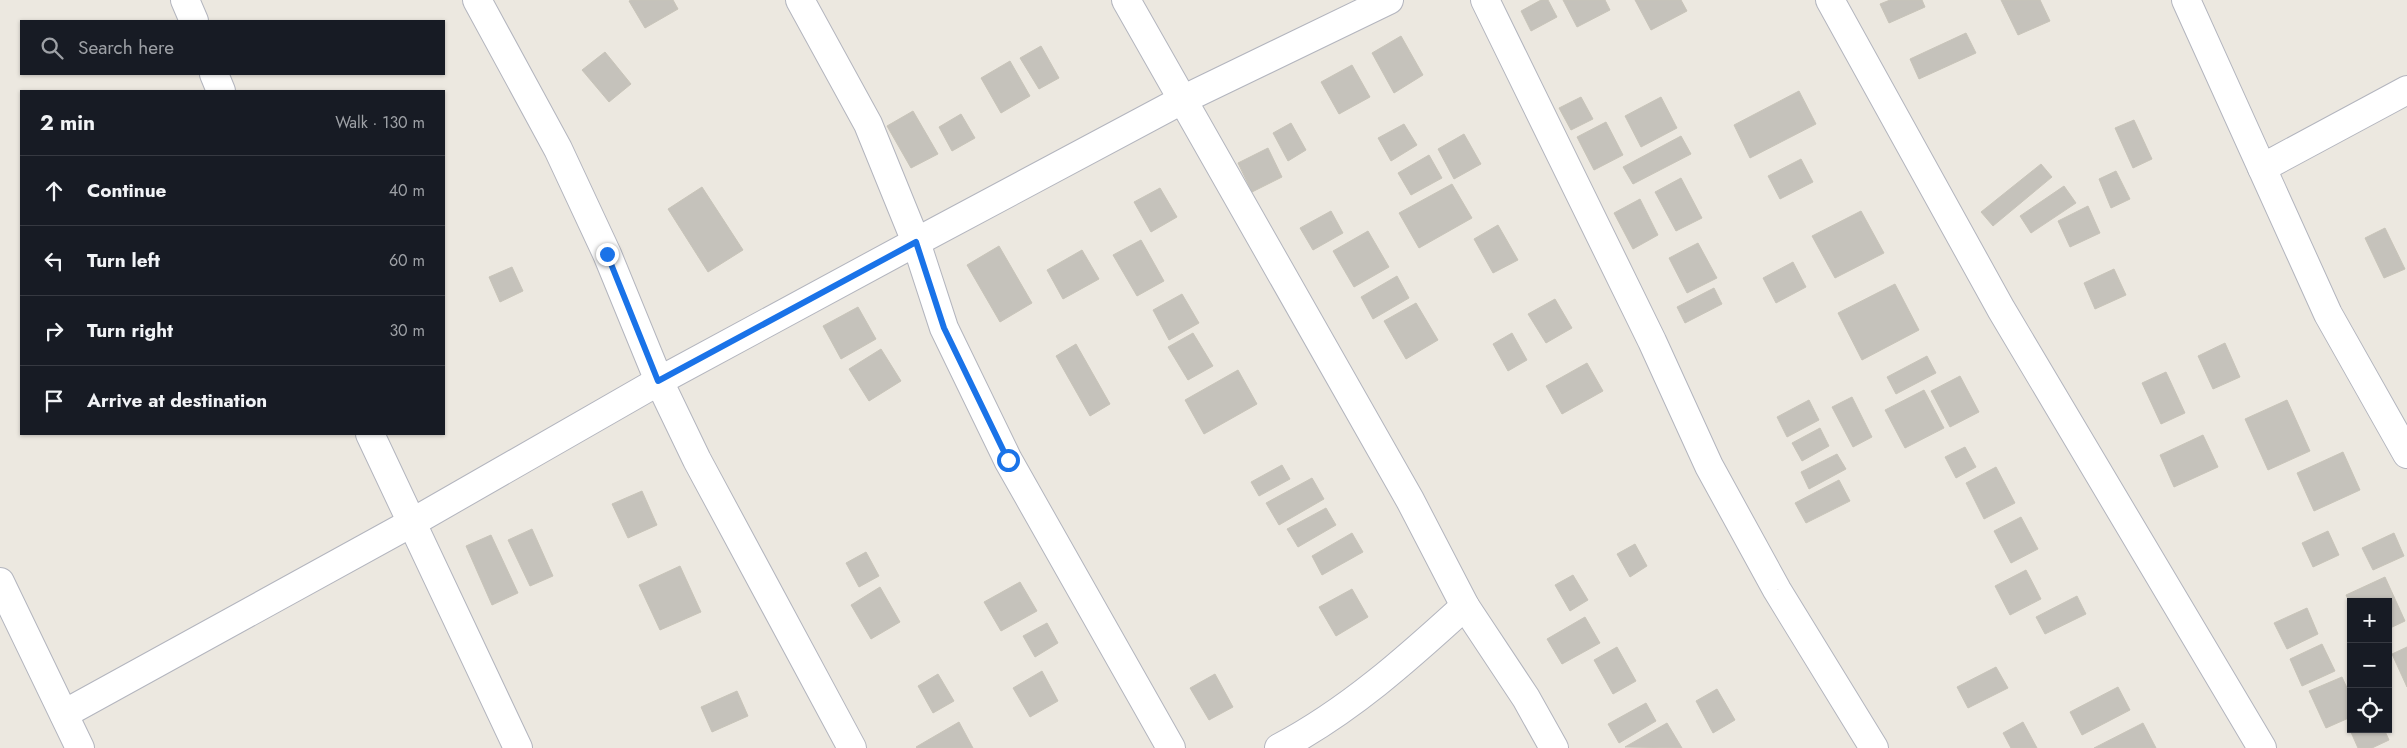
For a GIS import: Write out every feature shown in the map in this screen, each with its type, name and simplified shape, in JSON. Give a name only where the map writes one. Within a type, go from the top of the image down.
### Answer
[{"type":"street","points":[[185,0],[194,20]]},
{"type":"street","points":[[477,0],[558,150],[607,254],[658,381],[697,460],[852,748]]},
{"type":"street","points":[[800,0],[868,124],[916,242],[944,328],[1008,460],[1170,748]]},
{"type":"street","points":[[1126,0],[1410,500],[1465,606],[1526,698],[1554,748]]},
{"type":"street","points":[[64,714],[413,522],[658,381],[1182,100],[1389,0]]},
{"type":"street","points":[[1485,0],[1652,341],[1709,466],[1777,590],[1874,748]]},
{"type":"street","points":[[1830,0],[2001,309],[2262,748]]},
{"type":"street","points":[[2186,0],[2328,314],[2407,454]]},
{"type":"street","points":[[214,75],[221,90]]},
{"type":"street","points":[[2262,168],[2407,90]]},
{"type":"street","points":[[370,435],[518,748]]},
{"type":"street","points":[[0,582],[80,748]]},
{"type":"street","points":[[1279,748],[1347,706],[1376,684],[1398,667],[1465,606]]},
{"type":"building","points":[[673,0],[678,9],[645,28],[629,1]]},
{"type":"building","points":[[1541,0],[1548,0],[1557,17],[1531,31],[1521,11]]},
{"type":"building","points":[[1563,0],[1605,0],[1610,10],[1577,27]]},
{"type":"building","points":[[1635,0],[1681,0],[1687,11],[1651,30]]},
{"type":"building","points":[[1890,0],[1922,0],[1925,7],[1889,23],[1880,4]]},
{"type":"building","points":[[2001,0],[2040,0],[2050,21],[2018,35]]},
{"type":"building","points":[[1966,33],[1976,53],[1919,79],[1910,59]]},
{"type":"building","points":[[1401,36],[1423,75],[1394,93],[1372,53]]},
{"type":"building","points":[[1041,46],[1059,78],[1039,89],[1020,58]]},
{"type":"building","points":[[605,52],[631,84],[609,102],[582,70]]},
{"type":"building","points":[[1010,61],[1030,96],[1001,113],[981,78]]},
{"type":"building","points":[[1352,65],[1370,97],[1339,114],[1321,82]]},
{"type":"building","points":[[1799,91],[1816,124],[1750,158],[1734,125]]},
{"type":"building","points":[[1581,97],[1593,119],[1571,130],[1559,108]]},
{"type":"building","points":[[1661,97],[1677,128],[1641,147],[1625,116]]},
{"type":"building","points":[[913,111],[938,154],[911,168],[887,126]]},
{"type":"building","points":[[961,114],[975,138],[952,151],[939,127]]},
{"type":"building","points":[[2134,120],[2152,159],[2133,168],[2115,128]]},
{"type":"building","points":[[1606,122],[1623,155],[1594,170],[1577,137]]},
{"type":"building","points":[[1291,123],[1306,150],[1288,161],[1273,133]]},
{"type":"building","points":[[1404,124],[1417,145],[1391,161],[1378,138]]},
{"type":"building","points":[[1464,134],[1481,164],[1454,179],[1438,149]]},
{"type":"building","points":[[1681,136],[1691,154],[1633,184],[1623,167]]},
{"type":"building","points":[[1268,148],[1282,177],[1252,192],[1238,163]]},
{"type":"building","points":[[1429,155],[1442,178],[1411,195],[1398,173]]},
{"type":"building","points":[[1801,159],[1813,182],[1780,199],[1768,176]]},
{"type":"building","points":[[2041,164],[2052,177],[1993,226],[1981,212]]},
{"type":"building","points":[[2116,171],[2130,199],[2111,208],[2099,179]]},
{"type":"building","points":[[1681,178],[1702,218],[1676,231],[1655,192]]},
{"type":"building","points":[[1452,184],[1472,218],[1419,248],[1399,213]]},
{"type":"building","points":[[2064,186],[2076,203],[2031,233],[2020,216]]},
{"type":"building","points":[[702,187],[743,250],[708,272],[668,209]]},
{"type":"building","points":[[1160,188],[1177,217],[1151,232],[1134,202]]},
{"type":"building","points":[[1640,199],[1658,235],[1633,249],[1614,213]]},
{"type":"building","points":[[2088,206],[2100,233],[2070,247],[2058,221]]},
{"type":"building","points":[[1331,211],[1343,233],[1313,250],[1300,228]]},
{"type":"building","points":[[1861,211],[1884,253],[1835,278],[1812,236]]},
{"type":"building","points":[[1498,225],[1518,260],[1493,273],[1474,239]]},
{"type":"building","points":[[2385,228],[2405,269],[2384,278],[2365,238]]},
{"type":"building","points":[[1368,231],[1389,267],[1354,287],[1333,251]]},
{"type":"building","points":[[1141,240],[1164,281],[1137,296],[1113,255]]},
{"type":"building","points":[[1698,243],[1717,278],[1687,293],[1669,258]]},
{"type":"building","points":[[999,246],[1032,303],[1000,322],[967,265]]},
{"type":"building","points":[[1082,250],[1099,279],[1063,299],[1047,270]]},
{"type":"building","points":[[1793,262],[1806,287],[1776,303],[1763,278]]},
{"type":"building","points":[[512,267],[523,291],[500,302],[489,277]]},
{"type":"building","points":[[2114,269],[2126,295],[2095,309],[2084,283]]},
{"type":"building","points":[[1397,276],[1409,298],[1373,319],[1361,297]]},
{"type":"building","points":[[1895,284],[1919,330],[1862,360],[1838,313]]},
{"type":"building","points":[[1714,288],[1722,304],[1685,323],[1677,307]]},
{"type":"building","points":[[1182,294],[1199,323],[1169,340],[1153,310]]},
{"type":"building","points":[[1555,299],[1572,328],[1546,343],[1528,314]]},
{"type":"building","points":[[1416,303],[1438,340],[1406,359],[1384,321]]},
{"type":"building","points":[[858,307],[876,339],[841,359],[823,326]]},
{"type":"building","points":[[1193,333],[1213,366],[1188,380],[1168,347]]},
{"type":"building","points":[[1512,333],[1527,360],[1508,371],[1493,344]]},
{"type":"building","points":[[2225,343],[2240,377],[2213,389],[2198,356]]},
{"type":"building","points":[[1076,344],[1110,404],[1090,416],[1056,356]]},
{"type":"building","points":[[881,349],[901,381],[869,401],[849,369]]},
{"type":"building","points":[[1927,356],[1936,373],[1896,394],[1887,377]]},
{"type":"building","points":[[1587,363],[1603,391],[1562,414],[1546,386]]},
{"type":"building","points":[[1238,370],[1257,404],[1204,434],[1185,400]]},
{"type":"building","points":[[2166,372],[2185,413],[2161,424],[2142,383]]},
{"type":"building","points":[[1960,376],[1979,412],[1950,427],[1931,391]]},
{"type":"building","points":[[1924,390],[1944,428],[1905,448],[1885,410]]},
{"type":"building","points":[[1852,397],[1872,437],[1853,447],[1832,407]]},
{"type":"building","points":[[1809,400],[1819,420],[1787,437],[1777,417]]},
{"type":"building","points":[[2287,400],[2310,451],[2268,470],[2245,419]]},
{"type":"building","points":[[1820,428],[1829,446],[1802,461],[1792,443]]},
{"type":"building","points":[[2203,435],[2218,467],[2174,487],[2160,455]]},
{"type":"building","points":[[1965,447],[1976,467],[1956,478],[1945,457]]},
{"type":"building","points":[[2343,452],[2360,490],[2314,511],[2297,473]]},
{"type":"building","points":[[1837,454],[1846,469],[1809,489],[1801,472]]},
{"type":"building","points":[[1282,465],[1290,479],[1259,496],[1251,482]]},
{"type":"building","points":[[1996,467],[2015,503],[1984,519],[1966,483]]},
{"type":"building","points":[[1312,478],[1324,499],[1279,525],[1266,503]]},
{"type":"building","points":[[1839,480],[1850,501],[1806,523],[1795,503]]},
{"type":"building","points":[[642,491],[657,525],[628,538],[612,504]]},
{"type":"building","points":[[1326,508],[1336,525],[1298,547],[1287,529]]},
{"type":"building","points":[[2021,517],[2038,549],[2011,563],[1994,531]]},
{"type":"building","points":[[532,529],[553,576],[530,586],[508,540]]},
{"type":"building","points":[[2328,531],[2339,555],[2313,567],[2302,543]]},
{"type":"building","points":[[1352,533],[1363,552],[1322,575],[1312,556]]},
{"type":"building","points":[[2394,533],[2404,556],[2373,570],[2362,548]]},
{"type":"building","points":[[491,535],[518,593],[492,605],[466,546]]},
{"type":"building","points":[[1635,544],[1647,566],[1630,577],[1617,554]]},
{"type":"building","points":[[866,552],[879,576],[859,587],[846,563]]},
{"type":"building","points":[[680,566],[701,612],[660,630],[639,585]]},
{"type":"building","points":[[2026,570],[2041,599],[2010,615],[1995,586]]},
{"type":"building","points":[[1573,575],[1588,600],[1570,611],[1555,585]]},
{"type":"building","points":[[2385,577],[2405,621],[2392,627],[2392,598],[2348,598],[2346,595]]},
{"type":"building","points":[[1020,582],[1037,611],[1001,631],[984,602]]},
{"type":"building","points":[[880,587],[900,622],[871,639],[851,605]]},
{"type":"building","points":[[1352,589],[1368,617],[1336,636],[1319,607]]},
{"type":"building","points":[[2077,596],[2086,614],[2045,634],[2036,617]]},
{"type":"building","points":[[2307,608],[2318,634],[2287,649],[2274,623]]},
{"type":"building","points":[[1585,617],[1600,643],[1562,664],[1547,639]]},
{"type":"building","points":[[1047,623],[1058,643],[1035,657],[1023,636]]},
{"type":"building","points":[[2322,644],[2335,671],[2302,686],[2290,659]]},
{"type":"building","points":[[1617,647],[1636,681],[1613,694],[1594,660]]},
{"type":"building","points":[[2407,647],[2407,687],[2392,654]]},
{"type":"building","points":[[1996,667],[2008,688],[1968,708],[1957,687]]},
{"type":"building","points":[[1042,671],[1058,701],[1030,717],[1013,688]]},
{"type":"building","points":[[938,674],[954,701],[933,713],[918,686]]},
{"type":"building","points":[[1215,674],[1233,707],[1209,720],[1190,688]]},
{"type":"building","points":[[2342,677],[2347,688],[2347,719],[2326,728],[2309,691]]},
{"type":"building","points":[[2118,687],[2130,710],[2082,735],[2070,712]]},
{"type":"building","points":[[1717,689],[1735,720],[1713,733],[1696,701]]},
{"type":"building","points":[[737,691],[748,716],[712,732],[701,707]]},
{"type":"building","points":[[1646,703],[1656,721],[1619,743],[1608,724]]},
{"type":"building","points":[[959,722],[973,748],[916,747]]},
{"type":"building","points":[[2023,722],[2037,748],[2011,748],[2003,733]]},
{"type":"building","points":[[1667,723],[1682,748],[1625,747]]},
{"type":"building","points":[[2143,723],[2156,748],[2094,748]]},
{"type":"building","points":[[2351,733],[2386,733],[2389,740],[2372,748],[2358,748]]},
{"type":"route","points":[[607,254],[658,381],[916,242],[944,328],[1008,460]]}]
